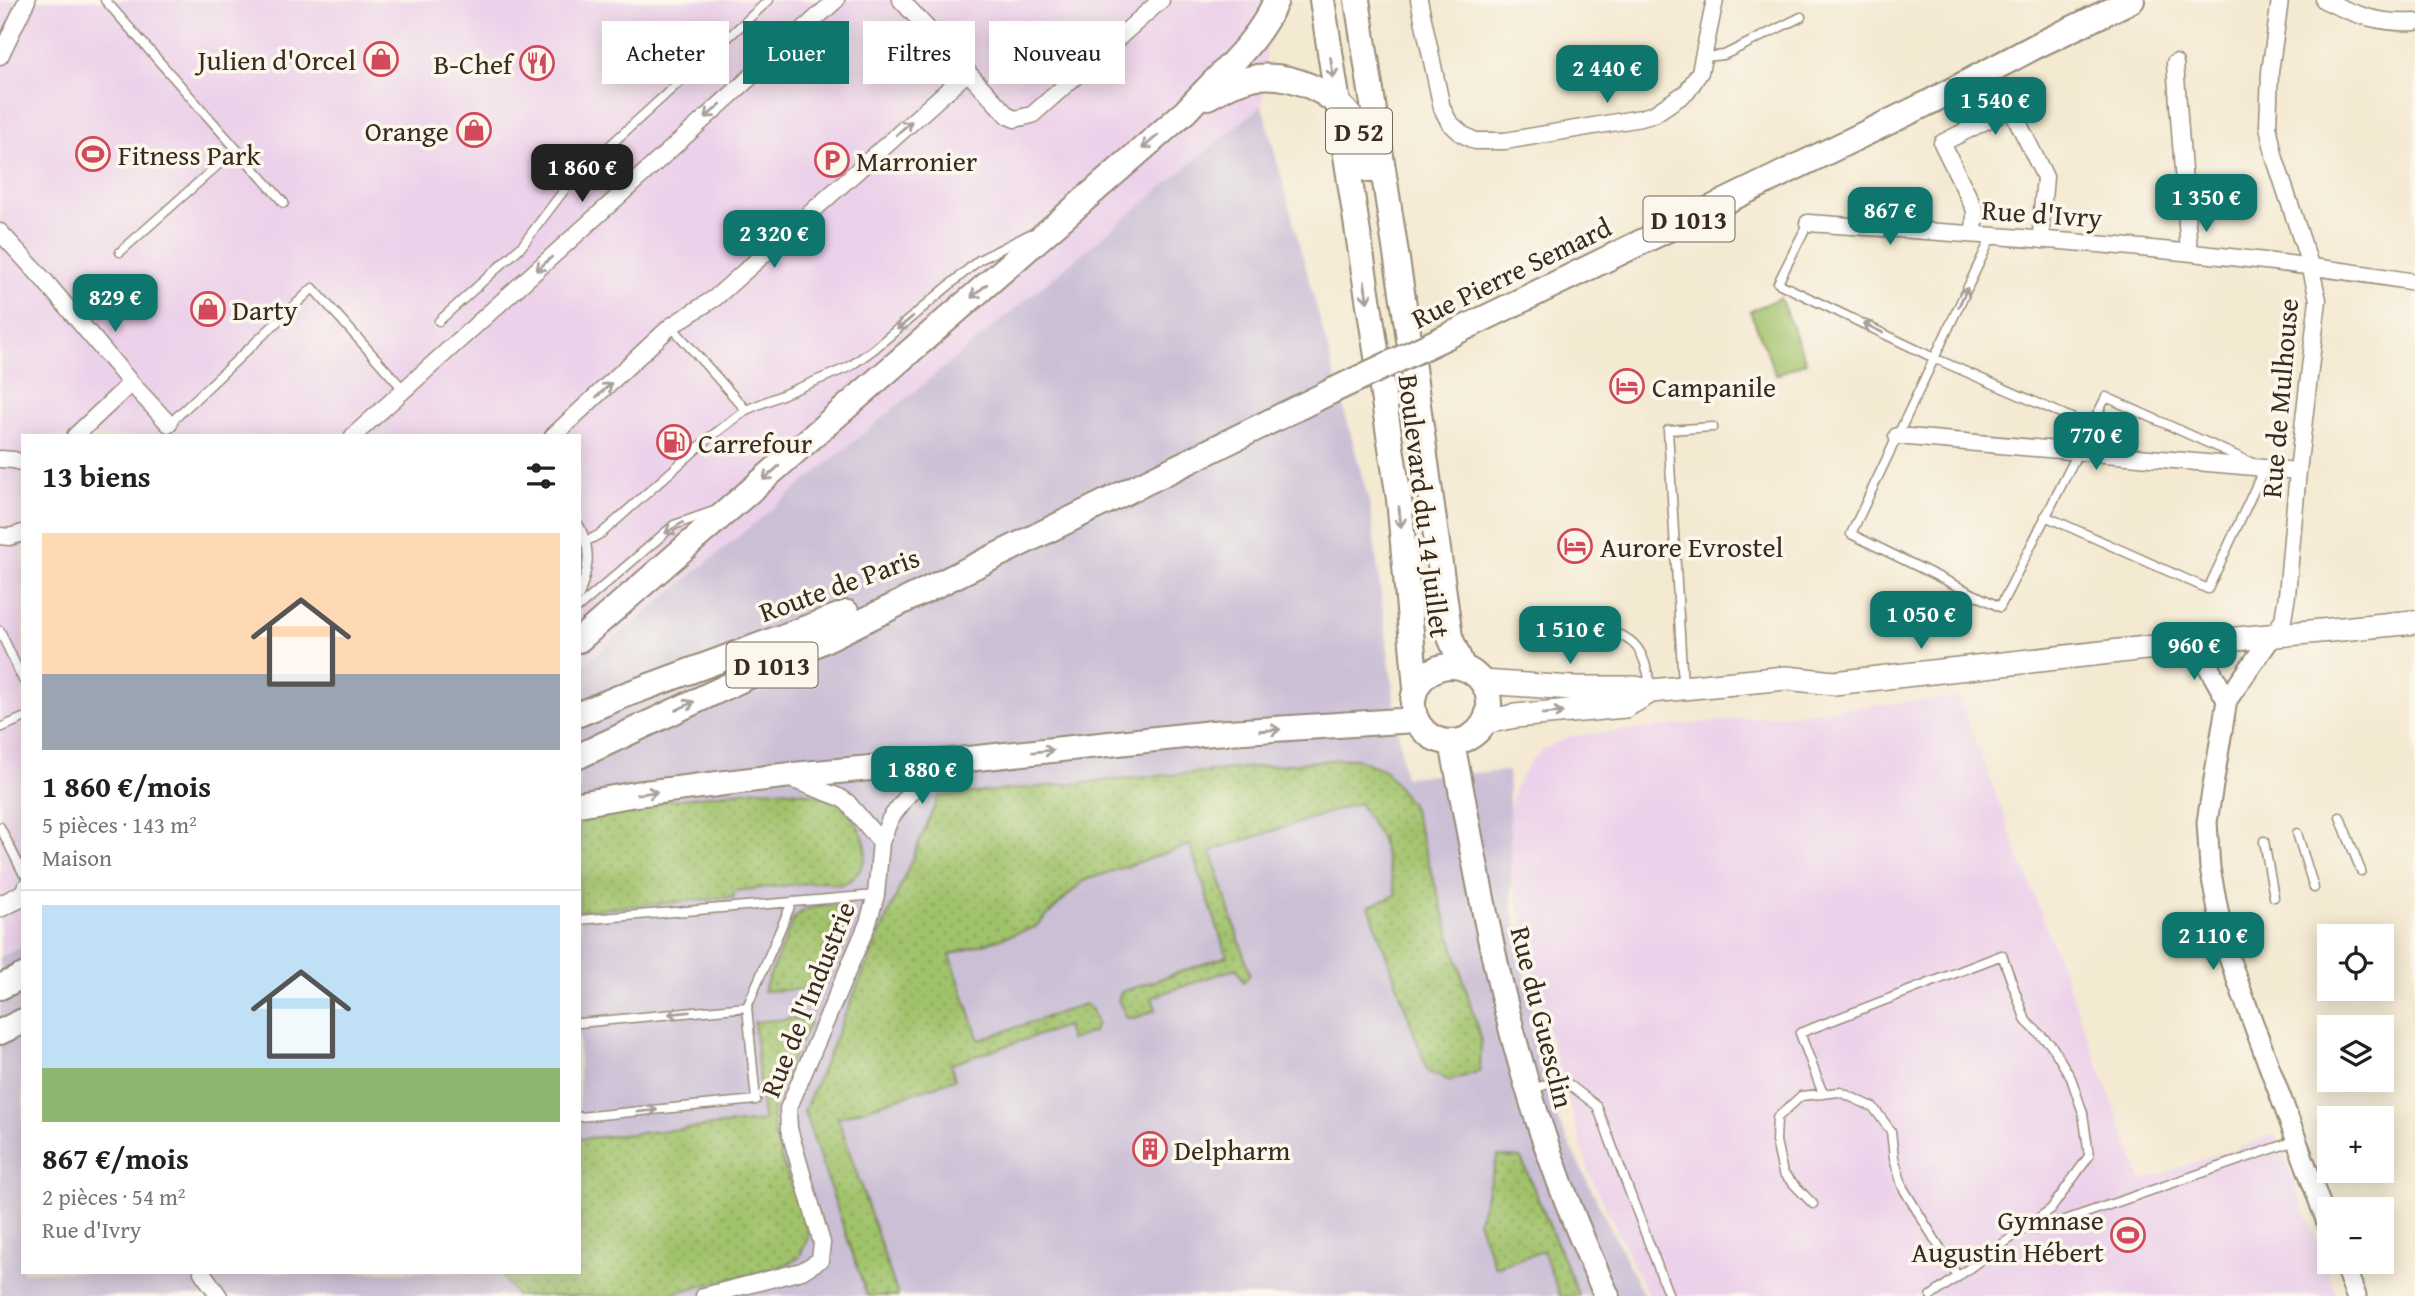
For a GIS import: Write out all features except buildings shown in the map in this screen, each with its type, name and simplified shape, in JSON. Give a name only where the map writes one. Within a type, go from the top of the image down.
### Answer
[{"type":"main road","points":[[581,638],[1186,111],[1245,47],[1276,0]]},
{"type":"main road","name":"Boulevard du 14 Juillet","points":[[1322,0],[1398,499],[1416,688]]},
{"type":"main road","name":"Boulevard du 14 Juillet","points":[[1357,0],[1407,325],[1450,637],[1473,675]]},
{"type":"main road","name":"Rue Pierre Semard","points":[[1330,392],[1928,103],[2038,45],[2132,0]]},
{"type":"main road","name":"D 52","points":[[1186,111],[1235,83],[1259,77],[1287,78],[1316,88],[1337,104],[1352,119],[1359,132],[1367,160],[1387,285],[1407,325]]},
{"type":"main road","name":"Route de Paris","points":[[581,755],[800,652],[1330,392]]},
{"type":"main road","name":"Route de Paris","points":[[581,713],[963,570]]},
{"type":"main road","points":[[1473,675],[1490,702],[1485,722],[1472,737],[1452,743],[1431,737],[1416,720],[1413,709],[1416,688],[1431,671],[1452,666],[1473,675],[1572,688],[1634,688],[1651,691],[1786,678],[1834,683],[2415,622]]},
{"type":"main road","points":[[1485,722],[1515,716],[1625,706],[1651,691]]},
{"type":"main road","points":[[581,804],[782,775],[949,761],[1212,733],[1416,720]]},
{"type":"main road","name":"Rue du Guesclin","points":[[1452,743],[1504,999],[1538,1122],[1567,1205],[1607,1296]]},
{"type":"main road","points":[[0,987],[21,977]]},
{"type":"main road","points":[[0,1032],[21,1022]]},
{"type":"street","points":[[0,56],[27,0]]},
{"type":"street","points":[[355,434],[836,0]]},
{"type":"street","points":[[901,0],[921,21]]},
{"type":"street","points":[[975,80],[1008,116],[1015,119],[1032,115],[1161,0]]},
{"type":"street","points":[[1419,0],[1442,108],[1449,122],[1475,141],[1506,141],[1641,118],[1671,104],[1687,92],[1700,72],[1715,0]]},
{"type":"street","name":"Rue de Mulhouse","points":[[2272,636],[2283,620],[2287,595],[2318,300],[2310,265],[2275,159],[2268,125],[2270,72],[2280,0]]},
{"type":"street","points":[[2324,0],[2364,18],[2415,22]]},
{"type":"street","points":[[2175,63],[2189,251]]},
{"type":"street","points":[[555,434],[671,326],[715,298],[955,84]]},
{"type":"street","points":[[1974,234],[1975,210],[1942,143],[2011,108],[2045,177],[2042,240]]},
{"type":"street","name":"Rue d'Ivry","points":[[1808,223],[2189,251],[2310,265],[2415,282]]},
{"type":"street","points":[[0,232],[169,424]]},
{"type":"street","points":[[77,434],[131,383]]},
{"type":"street","points":[[1897,436],[2298,471]]},
{"type":"street","points":[[0,459],[21,462]]},
{"type":"street","points":[[0,536],[21,536]]},
{"type":"street","points":[[2272,636],[2228,700],[2207,822],[2210,868],[2225,947],[2317,1197]]},
{"type":"street","points":[[2195,643],[2228,700]]},
{"type":"street","name":"Rue de l'Industrie","points":[[704,1296],[802,1271],[820,1260],[822,1243],[789,1129],[788,1109],[867,923],[876,895],[881,842],[890,819],[909,794],[949,761]]},
{"type":"street","points":[[782,775],[847,802],[881,842]]},
{"type":"street","points":[[0,909],[21,899]]},
{"type":"street","points":[[203,1274],[219,1296]]},
{"type":"street","points":[[2348,1274],[2356,1296]]},
{"type":"lane","points":[[105,0],[284,203]]},
{"type":"lane","points":[[439,321],[521,247],[571,181],[769,0]]},
{"type":"lane","points":[[1704,57],[1724,55],[1801,18]]},
{"type":"lane","points":[[120,252],[236,149]]},
{"type":"lane","points":[[587,541],[602,533],[709,438],[746,410],[849,367],[979,260],[1063,218]]},
{"type":"lane","points":[[1808,223],[1778,283],[1934,358],[2090,426]]},
{"type":"lane","points":[[1992,236],[1851,534],[2000,607],[2045,516],[2090,426],[2106,397],[2264,468],[2208,589],[2045,516]]},
{"type":"lane","points":[[169,424],[313,288],[404,390]]},
{"type":"lane","points":[[671,326],[746,410]]},
{"type":"lane","points":[[1683,688],[1668,430],[1713,427]]},
{"type":"lane","points":[[581,605],[674,525],[737,502]]},
{"type":"lane","points":[[581,530],[587,541],[588,567],[581,590]]},
{"type":"lane","points":[[1594,629],[1615,632],[1629,638],[1641,650],[1651,691]]},
{"type":"lane","points":[[0,631],[21,676]]},
{"type":"lane","points":[[0,728],[21,719]]},
{"type":"lane","points":[[2340,817],[2361,872]]},
{"type":"lane","points":[[0,827],[21,869]]},
{"type":"lane","points":[[2297,833],[2314,888]]},
{"type":"lane","points":[[2264,841],[2274,897]]},
{"type":"lane","points":[[0,900],[21,887]]},
{"type":"lane","points":[[581,920],[876,895]]},
{"type":"lane","points":[[581,1117],[756,1100],[747,1007],[792,902]]},
{"type":"lane","points":[[1823,1094],[1800,1033],[2002,955],[2026,1021],[2052,1046],[2071,1078],[2083,1113],[2089,1156],[2051,1209],[1931,1296]]},
{"type":"lane","points":[[581,1023],[747,1007]]},
{"type":"lane","points":[[1530,1091],[1562,1079],[1597,1106],[1669,1296]]},
{"type":"lane","points":[[1813,1204],[1783,1173],[1776,1141],[1777,1118],[1801,1096],[1840,1092],[1873,1107],[1891,1131],[1894,1158],[1903,1188],[1958,1278]]},
{"type":"lane","points":[[2023,1229],[2036,1230],[2295,1141]]},
{"type":"shaded area","points":[[0,0],[1271,0],[1262,105],[581,666],[581,434],[21,434],[21,948],[0,957]]},
{"type":"shaded area","points":[[1262,105],[1370,506],[1404,777],[1508,771],[1512,904],[1552,1109],[1644,1296],[0,1296],[0,957],[21,948],[21,1274],[581,1274],[581,666]]},
{"type":"shaded area","points":[[1959,697],[2142,1181],[2276,1134],[2317,1243],[2317,1274],[2329,1274],[2337,1296],[1648,1296],[1590,1175],[1541,1006],[1508,862],[1507,818],[1515,787],[1529,763],[1544,749],[1571,736]]},
{"type":"green space","points":[[1780,298],[1806,362],[1776,375],[1750,311]]},
{"type":"green space","points":[[1353,758],[1385,770],[1412,806],[1481,1040],[1480,1071],[1450,1081],[1428,1072],[1369,906],[1396,895],[1381,839],[1359,803],[1211,851],[1250,975],[1243,982],[1237,968],[1152,997],[1156,1010],[1135,1018],[1127,1018],[1118,1000],[1121,992],[1227,956],[1190,845],[1083,881],[1035,927],[950,955],[979,1040],[1085,1004],[1092,1010],[1097,1023],[1093,1032],[1070,1040],[1066,1026],[951,1064],[955,1079],[838,1118],[898,1296],[867,1296],[804,1111],[939,796]]},
{"type":"green space","points":[[758,789],[811,794],[839,804],[848,813],[863,838],[865,859],[853,878],[841,884],[826,881],[734,891],[734,897],[581,911],[581,812]]},
{"type":"green space","points":[[822,905],[839,907],[851,919],[848,920],[849,931],[825,984],[814,982],[811,989],[763,991],[794,918],[804,910]]},
{"type":"green space","points":[[796,1018],[810,1023],[783,1079],[773,1113],[780,1154],[807,1226],[808,1238],[799,1258],[778,1268],[658,1296],[516,1296],[501,1274],[581,1274],[581,1139],[763,1121],[754,1022]]},
{"type":"green space","points":[[1498,1156],[1521,1158],[1579,1296],[1560,1296],[1543,1251],[1495,1267],[1478,1221]]},
{"type":"place","name":"Julien d'Orcel","points":[[381,59]]},
{"type":"place","name":"B-Chef","points":[[537,63]]},
{"type":"place","name":"Orange","points":[[474,130]]},
{"type":"place","name":"Fitness Park","points":[[93,154]]},
{"type":"place","name":"Marronier","points":[[832,160]]},
{"type":"place","name":"Darty","points":[[208,309]]},
{"type":"place","name":"Campanile","points":[[1627,386]]},
{"type":"place","name":"Carrefour","points":[[674,442]]},
{"type":"place","name":"Aurore Evrostel","points":[[1575,546]]},
{"type":"place","name":"Delpharm","points":[[1150,1149]]},
{"type":"place","name":"Gymnase Augustin Hébert","points":[[2128,1235]]}]
